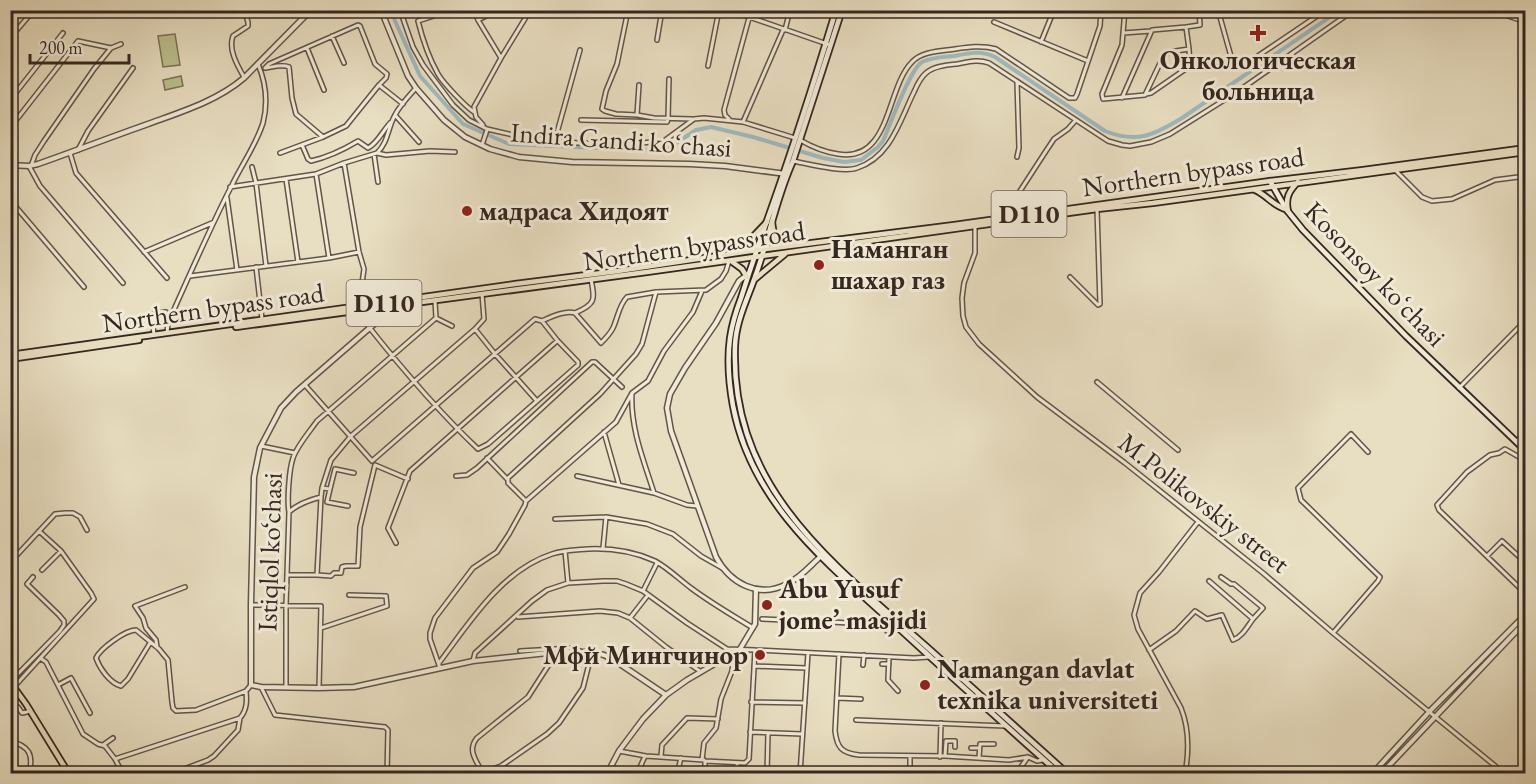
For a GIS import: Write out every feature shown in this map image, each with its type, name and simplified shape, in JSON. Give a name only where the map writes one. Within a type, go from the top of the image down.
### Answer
[{"type":"main road","points":[[828,45],[836,10]]},
{"type":"main road","points":[[842,10],[828,45],[792,159],[747,277],[735,343],[737,399],[743,426],[760,466],[780,502],[805,532],[890,621]]},
{"type":"main road","name":"Northern bypass road","points":[[975,224],[1021,215],[1252,189],[1272,183],[1394,170],[1526,150]]},
{"type":"main road","name":"Northern bypass road","points":[[10,357],[618,273],[730,261],[788,249],[1097,209],[1363,170],[1526,150]]},
{"type":"main road","points":[[1252,189],[1262,193],[1276,206],[1287,210],[1287,196],[1298,182]]},
{"type":"main road","name":"Kosonsoy koʻchasi","points":[[1272,183],[1287,210],[1303,230],[1377,307],[1526,451]]},
{"type":"main road","points":[[769,222],[755,279],[743,299],[732,326],[729,354],[730,389],[739,431],[754,468],[768,493],[794,529],[820,557],[890,621],[1068,774]]},
{"type":"main road","points":[[755,279],[788,249],[777,240],[769,222]]},
{"type":"main road","points":[[729,254],[747,243],[769,222]]},
{"type":"main road","name":"Northern bypass road","points":[[137,339],[358,307],[435,300],[516,287],[591,279],[764,249],[788,249]]},
{"type":"main road","points":[[730,261],[741,268],[747,277]]},
{"type":"main road","points":[[933,656],[1007,726],[1017,731],[1060,774]]},
{"type":"main road","points":[[12,684],[69,774]]},
{"type":"street","points":[[10,38],[34,10]]},
{"type":"street","points":[[244,10],[248,26],[233,36],[231,45],[244,78]]},
{"type":"street","points":[[261,67],[311,10]]},
{"type":"street","name":"Indira Gandi koʻchasi","points":[[381,10],[408,76],[416,88],[444,120],[465,137],[483,143],[490,149],[519,157],[562,161],[725,166],[785,174]]},
{"type":"street","points":[[400,10],[413,47],[423,65],[453,105],[469,120],[487,129],[522,137],[620,144],[664,141],[694,119]]},
{"type":"street","points":[[474,10],[501,57]]},
{"type":"street","points":[[478,20],[498,10]]},
{"type":"street","points":[[628,10],[616,64],[602,107],[605,111],[668,119],[743,122],[814,148],[841,155],[856,154],[874,141],[911,63],[933,52],[977,47],[996,49],[1074,98],[1101,23],[1101,10]]},
{"type":"street","points":[[657,40],[662,10]]},
{"type":"street","points":[[708,66],[719,10]]},
{"type":"street","points":[[729,10],[828,45]]},
{"type":"street","points":[[743,122],[784,30],[790,10]]},
{"type":"street","points":[[1041,42],[1054,10]]},
{"type":"street","points":[[1125,10],[1120,51],[1101,96],[1102,99],[1151,93],[1190,66],[1186,27]]},
{"type":"street","points":[[1123,33],[1200,25],[1199,10]]},
{"type":"street","points":[[1218,10],[1232,60],[1236,65],[1252,60],[1326,10]]},
{"type":"street","points":[[792,159],[856,169],[871,161],[889,144],[926,72],[931,69],[983,61],[1105,140],[1131,146],[1159,140],[1237,92],[1354,10]]},
{"type":"street","points":[[440,14],[418,21],[420,30],[439,76],[487,129]]},
{"type":"street","points":[[1508,16],[1526,22]]},
{"type":"street","points":[[474,112],[474,107],[501,57],[526,17]]},
{"type":"street","points":[[730,120],[726,118],[724,110],[748,18]]},
{"type":"street","points":[[994,22],[1088,61]]},
{"type":"street","points":[[10,165],[30,166],[70,153],[213,99],[261,67],[354,26],[360,26],[375,64],[387,74],[386,78],[346,126],[280,153]]},
{"type":"street","points":[[1122,98],[1152,30]]},
{"type":"street","points":[[10,100],[63,33]]},
{"type":"street","points":[[332,36],[344,63]]},
{"type":"street","points":[[10,128],[78,41],[111,48],[122,44]]},
{"type":"street","points":[[30,166],[69,104],[111,48]]},
{"type":"street","points":[[307,48],[324,90]]},
{"type":"street","points":[[1145,95],[1163,57],[1169,52],[1189,49]]},
{"type":"street","points":[[555,140],[580,50]]},
{"type":"street","points":[[261,67],[286,65],[289,67],[296,114],[323,137]]},
{"type":"street","points":[[167,333],[168,322],[213,223],[257,140],[263,121],[266,98],[261,67]]},
{"type":"street","points":[[78,150],[88,131],[134,68]]},
{"type":"street","points":[[668,119],[669,79]]},
{"type":"street","points":[[1017,82],[1019,148],[1017,157]]},
{"type":"street","points":[[379,85],[404,104]]},
{"type":"street","points":[[637,115],[639,85]]},
{"type":"street","points":[[302,145],[311,161],[346,149],[358,141],[368,148],[371,147],[416,88]]},
{"type":"street","points":[[394,117],[419,142]]},
{"type":"street","points":[[376,154],[381,150],[394,117]]},
{"type":"street","points":[[581,120],[667,122],[668,119]]},
{"type":"street","points":[[1021,215],[1020,192],[1054,139],[1068,129],[1075,120]]},
{"type":"street","points":[[483,143],[487,129]]},
{"type":"street","points":[[231,187],[316,174],[376,154],[455,152]]},
{"type":"street","points":[[70,153],[76,173],[167,278]]},
{"type":"street","points":[[376,154],[378,182]]},
{"type":"street","points":[[344,163],[364,269],[358,307]]},
{"type":"street","points":[[30,166],[40,186],[123,283]]},
{"type":"street","points":[[252,167],[266,266]]},
{"type":"street","points":[[1394,170],[1422,197],[1432,201],[1452,199],[1495,180],[1526,176]]},
{"type":"street","points":[[316,174],[329,258]]},
{"type":"street","points":[[286,179],[298,262]]},
{"type":"street","points":[[227,196],[237,270]]},
{"type":"street","points":[[10,200],[84,287]]},
{"type":"street","points":[[1070,277],[1099,304],[1097,209]]},
{"type":"street","points":[[144,252],[213,223]]},
{"type":"street","name":"M.Polikovskiy street","points":[[975,224],[975,253],[964,283],[962,298],[964,321],[972,336],[1037,397],[1125,463],[1263,573],[1505,774]]},
{"type":"street","points":[[10,247],[14,250]]},
{"type":"street","points":[[190,276],[359,252]]},
{"type":"street","points":[[542,321],[572,311],[601,343],[609,335],[626,298],[656,292],[702,291],[721,279],[730,261]]},
{"type":"street","points":[[256,267],[262,320]]},
{"type":"street","points":[[722,568],[671,431],[668,401],[676,383],[716,323],[739,281],[747,277]]},
{"type":"street","points":[[575,313],[587,308],[593,301],[591,279]]},
{"type":"street","points":[[440,666],[430,639],[435,618],[472,568],[497,552],[526,501],[619,418],[632,393],[648,381],[664,351],[693,312],[702,291]]},
{"type":"street","points":[[509,482],[508,478],[600,394],[639,349],[656,292]]},
{"type":"street","points":[[317,575],[322,488],[331,460],[351,436],[475,329],[484,319],[482,294]]},
{"type":"street","points":[[435,300],[436,318],[452,326]]},
{"type":"street","points":[[150,643],[128,680],[121,686],[113,683],[96,658],[99,652],[131,630],[136,630],[157,647],[168,660],[172,702],[176,711],[196,711],[246,691],[251,685],[254,477],[261,446],[281,408],[388,312],[390,304]]},
{"type":"street","points":[[154,335],[152,314],[166,312]]},
{"type":"street","name":"Istiqlol ko‘chasi","points":[[286,687],[288,502],[293,458],[310,430],[329,410],[436,318]]},
{"type":"street","points":[[287,575],[331,576],[334,573],[341,573],[342,567],[358,566],[360,527],[374,463],[436,405],[535,319],[542,321],[579,364],[488,444],[478,449],[456,429],[436,405],[392,356],[369,327]]},
{"type":"street","points":[[1459,388],[1526,319]]},
{"type":"street","points":[[475,329],[537,401]]},
{"type":"street","points":[[396,543],[388,528],[410,471],[557,340]]},
{"type":"street","points":[[456,476],[467,475],[592,362],[596,362],[622,387]]},
{"type":"street","points":[[1097,382],[1178,450]]},
{"type":"street","points":[[305,385],[374,463],[408,479]]},
{"type":"street","points":[[632,393],[635,434],[654,493]]},
{"type":"street","points":[[1515,442],[1526,431]]},
{"type":"street","points":[[604,432],[618,485]]},
{"type":"street","points":[[1333,633],[1380,577],[1301,500],[1298,488],[1351,434],[1368,452]]},
{"type":"street","points":[[261,446],[296,453]]},
{"type":"street","points":[[1526,461],[1505,449],[1490,456],[1467,472],[1437,504],[1439,510],[1526,594]]},
{"type":"street","points":[[487,458],[526,501]]},
{"type":"street","points":[[348,506],[327,502],[335,469],[354,473]]},
{"type":"street","points":[[577,476],[654,493],[687,505],[697,506]]},
{"type":"street","points":[[322,488],[330,489]]},
{"type":"street","points":[[289,512],[308,500],[321,497]]},
{"type":"street","points":[[10,557],[17,555],[55,514],[73,513],[80,517],[87,530]]},
{"type":"street","points":[[555,519],[606,517],[634,520],[662,529],[673,534],[746,587],[756,589],[777,588],[788,584],[820,557]]},
{"type":"street","points":[[603,548],[606,517]]},
{"type":"street","points":[[1185,774],[1187,742],[1185,718],[1135,623],[1140,593],[1198,522]]},
{"type":"street","points":[[12,684],[40,658],[94,599],[61,551],[39,531]]},
{"type":"street","points":[[1487,556],[1502,541],[1526,563]]},
{"type":"street","points":[[440,666],[484,603],[505,582],[533,562],[565,551],[603,548],[630,552],[657,562],[710,602],[753,628]]},
{"type":"street","points":[[42,570],[61,551]]},
{"type":"street","points":[[565,551],[568,583]]},
{"type":"street","points":[[643,591],[657,562]]},
{"type":"street","points":[[10,573],[15,593]]},
{"type":"street","points":[[12,684],[64,625],[59,615],[27,584],[33,577]]},
{"type":"street","points":[[1149,650],[1176,631],[1195,611],[1207,619],[1222,615],[1233,640],[1239,637],[1263,609],[1234,584],[1221,578]]},
{"type":"street","points":[[473,662],[475,653],[547,590],[568,583],[617,581],[643,591],[687,624],[727,649],[889,657],[933,656]]},
{"type":"street","points":[[1209,581],[1253,619]]},
{"type":"street","points":[[157,647],[156,640],[146,628],[135,606],[185,587]]},
{"type":"street","points":[[607,774],[619,751],[643,719],[666,695],[740,649],[756,619],[756,589]]},
{"type":"street","points":[[321,628],[387,606],[386,596],[349,595]]},
{"type":"street","points":[[630,618],[648,595]]},
{"type":"street","points":[[251,605],[321,606],[319,688]]},
{"type":"street","points":[[516,617],[600,611],[618,613],[630,618],[701,672]]},
{"type":"street","points":[[1372,774],[1429,712],[1526,614]]},
{"type":"street","points":[[762,619],[874,624],[890,621]]},
{"type":"street","points":[[886,631],[890,621]]},
{"type":"street","points":[[1381,774],[1526,621]]},
{"type":"street","points":[[520,651],[573,648],[580,652]]},
{"type":"street","points":[[619,751],[646,756],[745,763],[749,759],[755,650]]},
{"type":"street","points":[[251,685],[261,687],[354,687],[440,666],[557,652],[590,652],[614,660],[666,695]]},
{"type":"street","points":[[557,652],[528,697],[477,738],[473,744],[474,755],[482,773],[501,766],[559,723],[583,688],[590,652]]},
{"type":"street","points":[[800,774],[808,652]]},
{"type":"street","points":[[705,774],[704,743],[715,730],[721,699],[732,671],[734,653]]},
{"type":"street","points":[[839,654],[835,731],[840,747],[847,753],[1009,760],[1028,757],[1045,760]]},
{"type":"street","points":[[863,665],[864,655]]},
{"type":"street","points":[[889,657],[889,681],[898,691]]},
{"type":"street","points":[[40,658],[46,662],[83,734],[103,745],[115,759],[123,774]]},
{"type":"street","points":[[882,664],[889,664]]},
{"type":"street","points":[[754,666],[807,668]]},
{"type":"street","points":[[58,685],[70,678],[73,679],[90,713]]},
{"type":"street","points":[[261,687],[275,715],[385,727],[388,730],[387,774]]},
{"type":"street","points":[[171,774],[208,760],[238,730],[240,718],[245,710],[246,691]]},
{"type":"street","points":[[837,698],[861,699]]},
{"type":"street","points":[[751,702],[805,703]]},
{"type":"street","points":[[10,703],[18,706],[22,713],[30,710]]},
{"type":"street","points":[[115,759],[240,718]]},
{"type":"street","points":[[662,756],[662,745],[687,718],[718,719]]},
{"type":"street","points":[[856,720],[1007,726]]},
{"type":"street","points":[[941,723],[943,757]]},
{"type":"street","points":[[750,732],[802,734]]},
{"type":"street","points":[[767,774],[768,732]]},
{"type":"street","points":[[103,745],[113,738]]},
{"type":"street","points":[[10,741],[22,744],[31,754],[29,774]]},
{"type":"street","points":[[943,757],[946,741],[955,741],[955,747]]},
{"type":"street","points":[[979,758],[980,744],[994,744]]},
{"type":"street","points":[[971,748],[979,748]]},
{"type":"street","points":[[637,774],[646,756]]},
{"type":"street","points":[[910,756],[910,774]]},
{"type":"street","points":[[1018,774],[1028,757]]},
{"type":"street","points":[[677,774],[681,758]]},
{"type":"street","points":[[737,763],[737,774]]},
{"type":"street","points":[[10,767],[19,769],[24,774]]},
{"type":"street","points":[[1021,767],[1028,774]]},
{"type":"green space","points":[[175,34],[180,65],[163,67],[158,36]]},
{"type":"green space","points":[[181,76],[183,86],[165,90],[163,80]]},
{"type":"waterway","points":[[392,10],[420,76],[463,124],[509,144],[664,151],[696,130],[711,127],[844,162],[861,160],[878,147],[883,141],[912,75],[922,62],[930,59],[985,53],[995,57],[1105,131],[1127,137],[1145,136],[1182,118],[1340,10]]},
{"type":"place","name":"Онкологическая больница","points":[[1258,33]]},
{"type":"place","name":"мадраса Хидоят","points":[[467,211]]},
{"type":"place","name":"Наманган шахар газ","points":[[819,265]]},
{"type":"place","name":"Abu Yusuf jome’ masjidi","points":[[767,605]]},
{"type":"place","name":"Мфй Мингчинор","points":[[760,655]]},
{"type":"place","name":"Namangan davlat texnika universiteti","points":[[925,685]]}]
